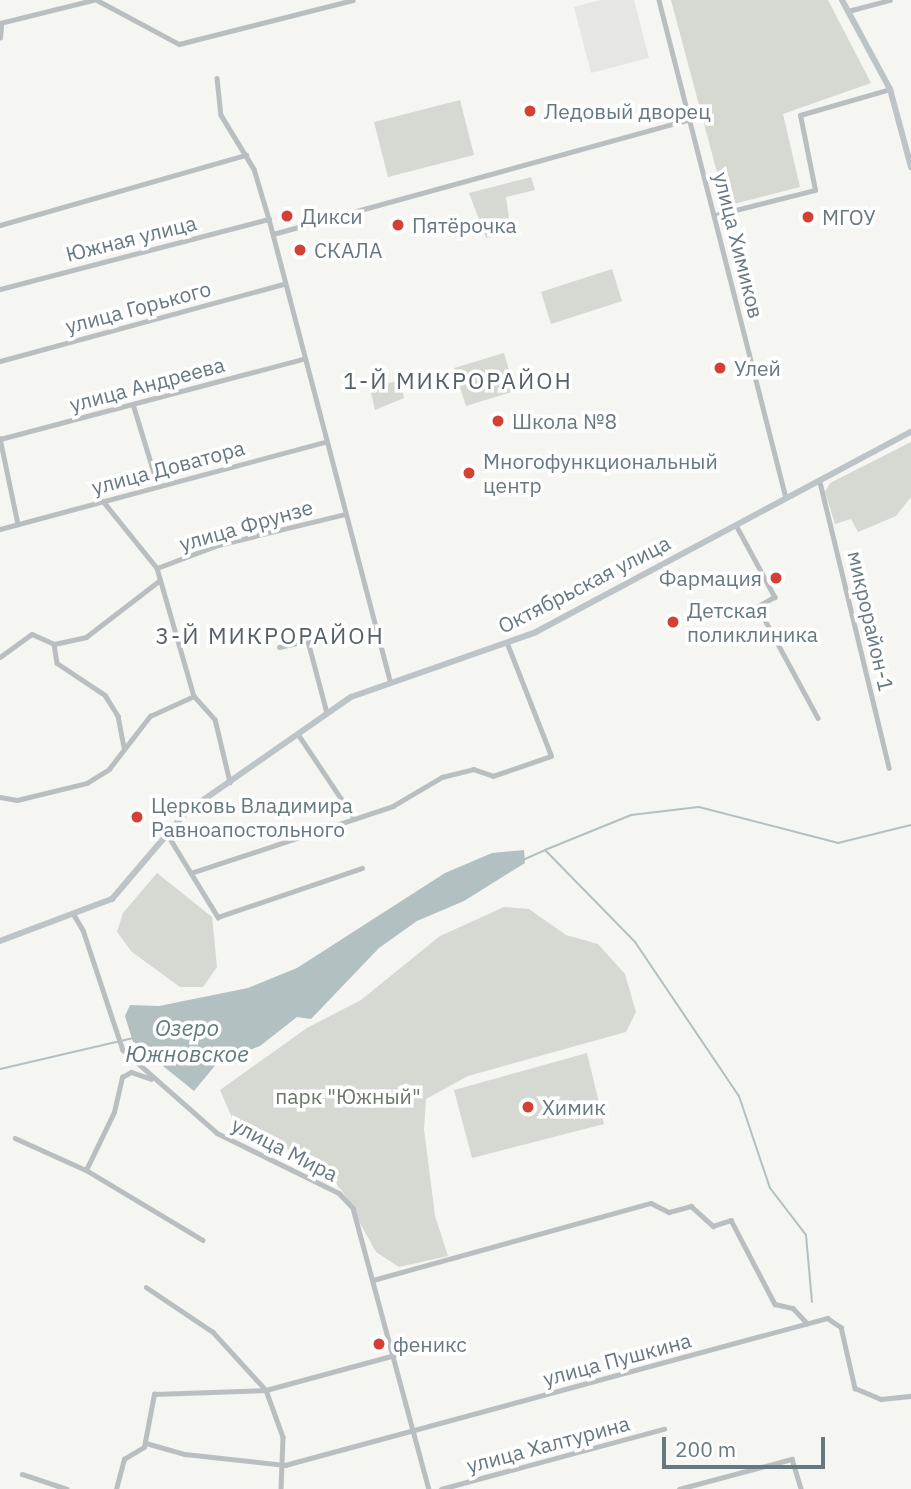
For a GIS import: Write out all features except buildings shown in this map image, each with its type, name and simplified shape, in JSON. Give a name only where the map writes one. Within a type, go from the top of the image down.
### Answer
[{"type":"main road","points":[[842,0],[890,89],[911,167]]},
{"type":"main road","name":"Октябрьская улица","points":[[0,941],[111,899],[131,881],[166,832],[327,713],[390,679],[507,643],[820,482],[911,432]]},
{"type":"street","points":[[0,38],[0,24],[95,0],[179,44],[353,0]]},
{"type":"street","name":"улица Химиков","points":[[659,0],[716,215],[786,498]]},
{"type":"street","points":[[848,11],[890,0]]},
{"type":"street","points":[[218,78],[225,125],[246,155],[270,219],[303,359],[390,679]]},
{"type":"street","points":[[716,215],[814,187],[797,119],[800,115],[890,89]]},
{"type":"street","points":[[272,234],[691,119]]},
{"type":"street","points":[[0,225],[246,155]]},
{"type":"street","name":"Южная улица","points":[[0,289],[270,219]]},
{"type":"street","name":"улица Горького","points":[[0,361],[284,284]]},
{"type":"street","name":"улица Андреева","points":[[0,438],[303,359]]},
{"type":"street","points":[[133,404],[158,486]]},
{"type":"street","points":[[0,438],[18,524]]},
{"type":"street","name":"улица Доватора","points":[[3,528],[325,442]]},
{"type":"street","name":"микрорайон-1","points":[[820,482],[889,768]]},
{"type":"street","points":[[103,501],[157,568],[194,696],[215,719],[230,783]]},
{"type":"street","name":"улица Фрунзе","points":[[157,568],[218,545],[345,514]]},
{"type":"street","points":[[736,525],[775,597],[758,607],[818,719]]},
{"type":"street","points":[[0,534],[3,528]]},
{"type":"street","points":[[0,657],[32,634],[54,644],[86,637],[160,580]]},
{"type":"street","points":[[279,647],[308,641],[327,713]]},
{"type":"street","points":[[191,873],[393,806],[442,777],[473,769],[493,776],[551,756],[507,643]]},
{"type":"street","points":[[54,644],[57,663],[105,695],[118,716],[124,746]]},
{"type":"street","points":[[0,797],[17,800],[87,783],[110,769],[124,746],[150,716],[194,696]]},
{"type":"street","points":[[298,734],[355,819]]},
{"type":"street","points":[[166,832],[218,916],[362,868]]},
{"type":"street","name":"улица Мира","points":[[74,915],[83,930],[121,1044],[155,1080],[218,1133],[339,1193],[353,1208],[395,1355],[429,1489]]},
{"type":"street","points":[[86,1170],[114,1112],[122,1077],[131,1072],[155,1080]]},
{"type":"street","points":[[15,1138],[86,1170],[203,1240]]},
{"type":"street","points":[[373,1280],[651,1203],[668,1212],[691,1206],[713,1226],[731,1220],[775,1304],[793,1308],[807,1323]]},
{"type":"street","points":[[146,1287],[213,1332],[266,1390],[283,1437],[285,1465],[281,1489]]},
{"type":"street","name":"улица Пушкина","points":[[285,1465],[827,1318],[841,1327],[855,1388],[881,1399],[911,1396]]},
{"type":"street","points":[[116,1489],[124,1459],[146,1443],[153,1394],[266,1390],[395,1355]]},
{"type":"street","name":"улица Халтурина","points":[[441,1489],[664,1429]]},
{"type":"street","points":[[146,1443],[185,1454],[285,1465]]},
{"type":"street","points":[[679,1489],[792,1459],[801,1489]]},
{"type":"street","points":[[22,1474],[66,1489]]},
{"type":"shaded area","points":[[601,0],[634,0],[649,58],[591,73],[574,7]]},
{"type":"green space","points":[[671,0],[828,0],[871,83],[783,114],[800,187],[726,206]]},
{"type":"green space","points":[[460,100],[474,155],[388,177],[374,122]]},
{"type":"green space","points":[[531,177],[535,190],[506,197],[511,232],[486,238],[469,193]]},
{"type":"green space","points":[[612,269],[622,301],[551,324],[541,292]]},
{"type":"green space","points":[[504,353],[515,391],[466,406],[454,368]]},
{"type":"green space","points":[[400,380],[404,398],[375,410],[370,388]]},
{"type":"green space","points":[[911,442],[911,497],[896,516],[858,532],[851,519],[835,524],[825,492],[830,483]]},
{"type":"green space","points":[[157,873],[212,917],[217,967],[203,987],[180,987],[132,952],[117,932],[123,913]]},
{"type":"green space","name":"парк \"Южный\"","points":[[504,907],[529,909],[566,935],[598,944],[625,974],[636,1012],[626,1032],[468,1076],[426,1099],[424,1129],[435,1216],[448,1256],[399,1267],[376,1252],[341,1189],[274,1139],[233,1120],[220,1090],[307,1028],[361,1000],[440,936]]},
{"type":"green space","points":[[587,1053],[604,1124],[472,1158],[454,1090]]},
{"type":"water","name":"Озеро Южновское","points":[[524,850],[525,863],[464,901],[417,921],[379,948],[311,1019],[297,1017],[260,1046],[218,1062],[194,1091],[133,1042],[125,1016],[130,1005],[159,1006],[248,988],[297,968],[445,873],[492,853]]},
{"type":"waterway","points":[[545,850],[631,815],[699,807],[838,843],[911,825]]},
{"type":"waterway","points":[[525,859],[545,850],[635,942],[739,1096],[770,1188],[806,1235],[812,1302]]},
{"type":"waterway","points":[[0,1069],[133,1038]]},
{"type":"place","name":"Ледовый дворец","points":[[530,111]]},
{"type":"place","name":"Дикси","points":[[287,216]]},
{"type":"place","name":"МГОУ","points":[[808,217]]},
{"type":"place","name":"Пятёрочка","points":[[398,225]]},
{"type":"place","name":"СКАЛА","points":[[300,250]]},
{"type":"place","name":"Улей","points":[[720,368]]},
{"type":"place","name":"Школа №8","points":[[498,421]]},
{"type":"place","name":"Многофункциональный центр","points":[[469,473]]},
{"type":"place","name":"Фармация","points":[[776,578]]},
{"type":"place","name":"Детская поликлиника","points":[[673,622]]},
{"type":"place","name":"Церковь Владимира Равноапостольного","points":[[137,817]]},
{"type":"place","name":"Химик","points":[[528,1107]]},
{"type":"place","name":"феникс","points":[[379,1344]]},
{"type":"district","name":"1-Й МИКРОРАЙОН","points":[[458,380]]},
{"type":"district","name":"3-Й МИКРОРАЙОН","points":[[270,635]]}]
